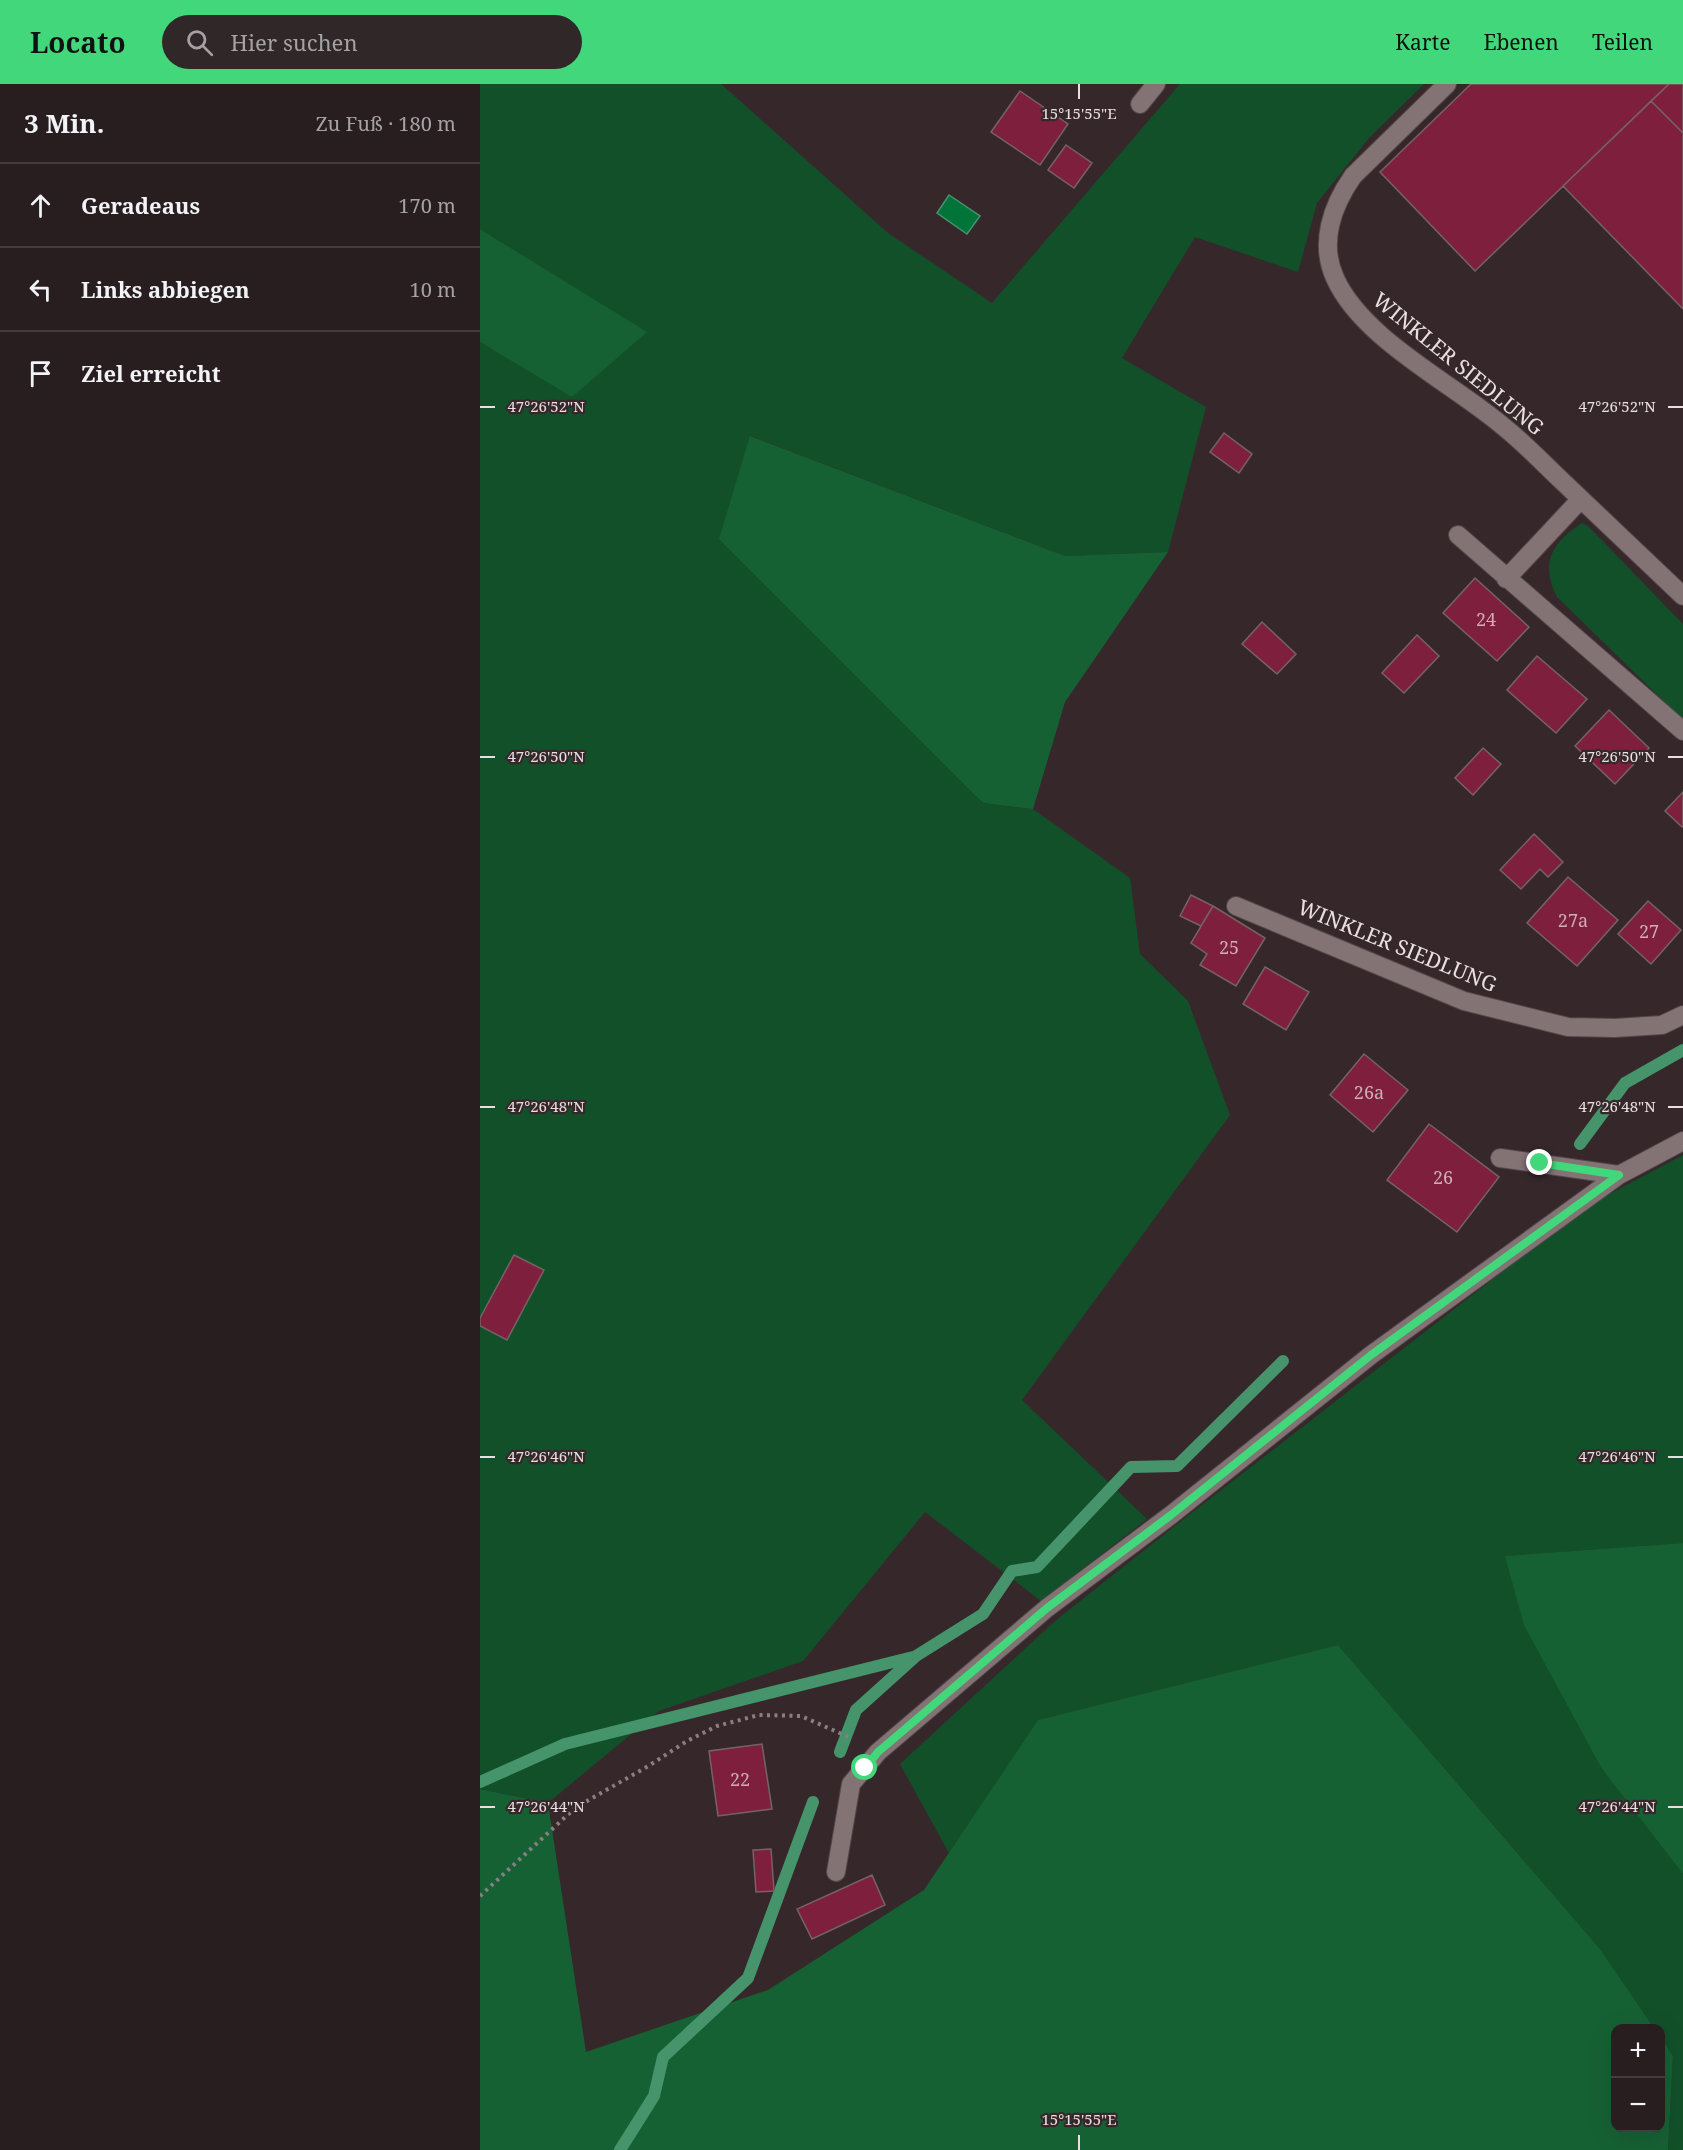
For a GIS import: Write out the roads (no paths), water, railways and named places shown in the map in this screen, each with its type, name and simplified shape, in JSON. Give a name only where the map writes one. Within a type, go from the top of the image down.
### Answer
[{"type":"street","points":[[1140,104],[1156,84]]},
{"type":"street","name":"WINKLER SIEDLUNG","points":[[1447,84],[1353,176],[1342,192],[1328,232],[1327,257],[1335,279],[1356,312],[1385,339],[1504,427],[1683,596]]},
{"type":"street","points":[[1506,579],[1581,499]]},
{"type":"street","points":[[1458,535],[1683,731]]},
{"type":"street","name":"WINKLER SIEDLUNG","points":[[1236,906],[1464,1001],[1568,1027],[1615,1028],[1662,1025],[1683,1015]]},
{"type":"street","points":[[836,1872],[851,1784],[878,1752],[1047,1608],[1171,1515],[1371,1355],[1619,1175],[1683,1140]]},
{"type":"street","points":[[1500,1158],[1619,1175]]},
{"type":"waterway","points":[[1580,1144],[1625,1083],[1683,1050]]},
{"type":"waterway","points":[[840,1752],[856,1710],[916,1656],[983,1614],[1012,1571],[1037,1567],[1131,1467],[1177,1466],[1283,1361]]},
{"type":"waterway","points":[[480,1782],[565,1744],[913,1657]]},
{"type":"waterway","points":[[620,2150],[654,2096],[663,2057],[748,1978],[813,1802]]}]
